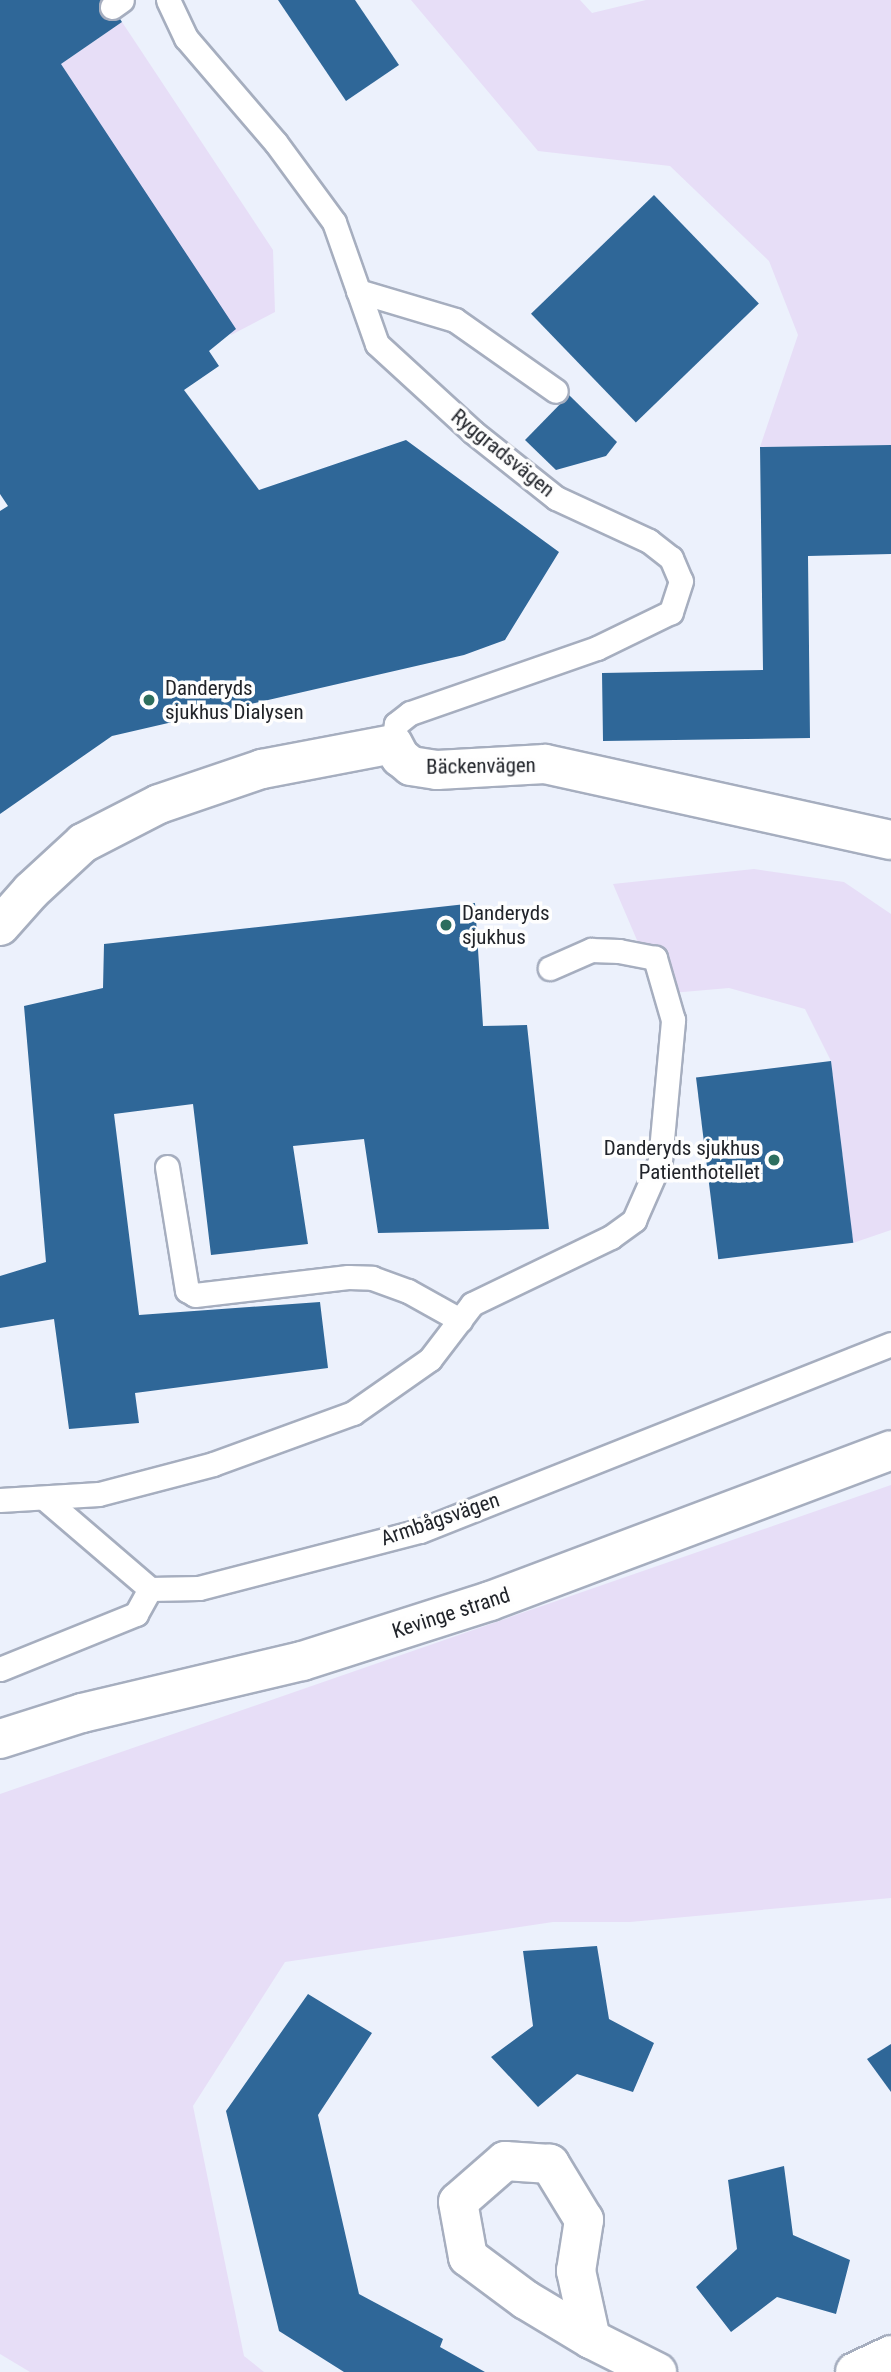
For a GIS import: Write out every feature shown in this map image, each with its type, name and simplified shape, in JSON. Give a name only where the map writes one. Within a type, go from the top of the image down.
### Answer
[{"type":"street","points":[[0,926],[30,891],[83,843],[159,804],[262,769],[393,744]]},
{"type":"street","name":"Bäckenvägen","points":[[393,744],[400,757],[411,765],[437,770],[545,764],[891,840]]},
{"type":"street","name":"Kevinge strand","points":[[0,1739],[82,1713],[302,1661],[490,1601],[891,1450]]},
{"type":"street","points":[[591,2339],[576,2270],[584,2220],[550,2164],[505,2161],[458,2202],[468,2257],[526,2300],[591,2339],[657,2372]]},
{"type":"street","points":[[855,2372],[891,2355]]},
{"type":"lane","name":"Ryggradsvägen","points":[[168,0],[186,38],[276,143],[334,222],[377,344],[473,432],[556,498],[649,541],[671,558],[681,581],[671,612],[597,648],[410,713],[396,724],[393,744]]},
{"type":"lane","points":[[358,291],[455,320],[556,391]]},
{"type":"lane","points":[[0,1500],[99,1494],[214,1464],[353,1413],[430,1359],[472,1304],[611,1237],[635,1220],[660,1161],[673,1020],[655,958],[619,951],[591,950],[550,968]]},
{"type":"lane","points":[[167,1167],[187,1290],[195,1295],[348,1277],[372,1278],[408,1291],[460,1320]]},
{"type":"lane","name":"Armbågsvägen","points":[[150,1588],[199,1588],[420,1531],[891,1344]]},
{"type":"lane","points":[[0,1669],[136,1614],[150,1588],[44,1498]]},
{"type":"shaded area","points":[[411,0],[580,0],[592,13],[646,0],[891,0],[891,445],[760,447],[798,335],[769,261],[670,166],[538,151]]},
{"type":"shaded area","points":[[122,22],[273,250],[275,312],[231,335],[61,64]]},
{"type":"shaded area","points":[[754,869],[844,882],[891,914],[891,1230],[853,1243],[831,1061],[805,1009],[729,988],[660,994],[613,884]]},
{"type":"shaded area","points":[[891,1485],[891,1898],[630,1922],[553,1922],[285,1962],[193,2106],[244,2356],[264,2372],[30,2372],[0,2354],[0,1794]]},
{"type":"building","points":[[0,0],[108,0],[122,22],[61,64],[236,329],[209,351],[219,366],[184,390],[259,490],[406,440],[559,552],[505,640],[464,655],[112,736],[0,814],[0,511],[8,506],[0,494]]},
{"type":"building","points":[[278,0],[355,0],[399,65],[346,101]]},
{"type":"building","points":[[654,195],[759,304],[636,422],[531,314]]},
{"type":"building","points":[[569,395],[617,442],[606,456],[556,470],[525,440]]},
{"type":"building","points":[[891,445],[891,554],[808,556],[810,738],[603,741],[602,673],[763,670],[760,447]]},
{"type":"building","points":[[475,903],[483,1026],[527,1025],[549,1229],[378,1233],[364,1139],[293,1146],[308,1244],[211,1255],[193,1104],[114,1114],[139,1315],[320,1302],[328,1368],[135,1393],[139,1423],[69,1429],[54,1319],[0,1328],[0,1276],[46,1262],[24,1006],[103,988],[104,944]]},
{"type":"building","name":"Danderyds sjukhus Patienthotellet","points":[[831,1061],[853,1243],[718,1259],[696,1078]]},
{"type":"building","points":[[597,1946],[609,2019],[654,2043],[633,2092],[577,2074],[538,2107],[491,2057],[533,2026],[523,1951]]},
{"type":"building","points":[[308,1994],[372,2033],[318,2115],[359,2294],[443,2339],[440,2347],[485,2372],[344,2372],[279,2331],[226,2111]]},
{"type":"building","points":[[891,2044],[891,2092],[867,2059]]},
{"type":"building","points":[[784,2166],[793,2235],[850,2260],[836,2314],[777,2297],[731,2332],[696,2287],[737,2249],[728,2180]]},
{"type":"place","name":"Danderyds sjukhus Dialysen","points":[[149,700]]},
{"type":"place","name":"Danderyds sjukhus","points":[[446,925]]},
{"type":"place","name":"Danderyds sjukhus Patienthotellet","points":[[774,1160]]}]
